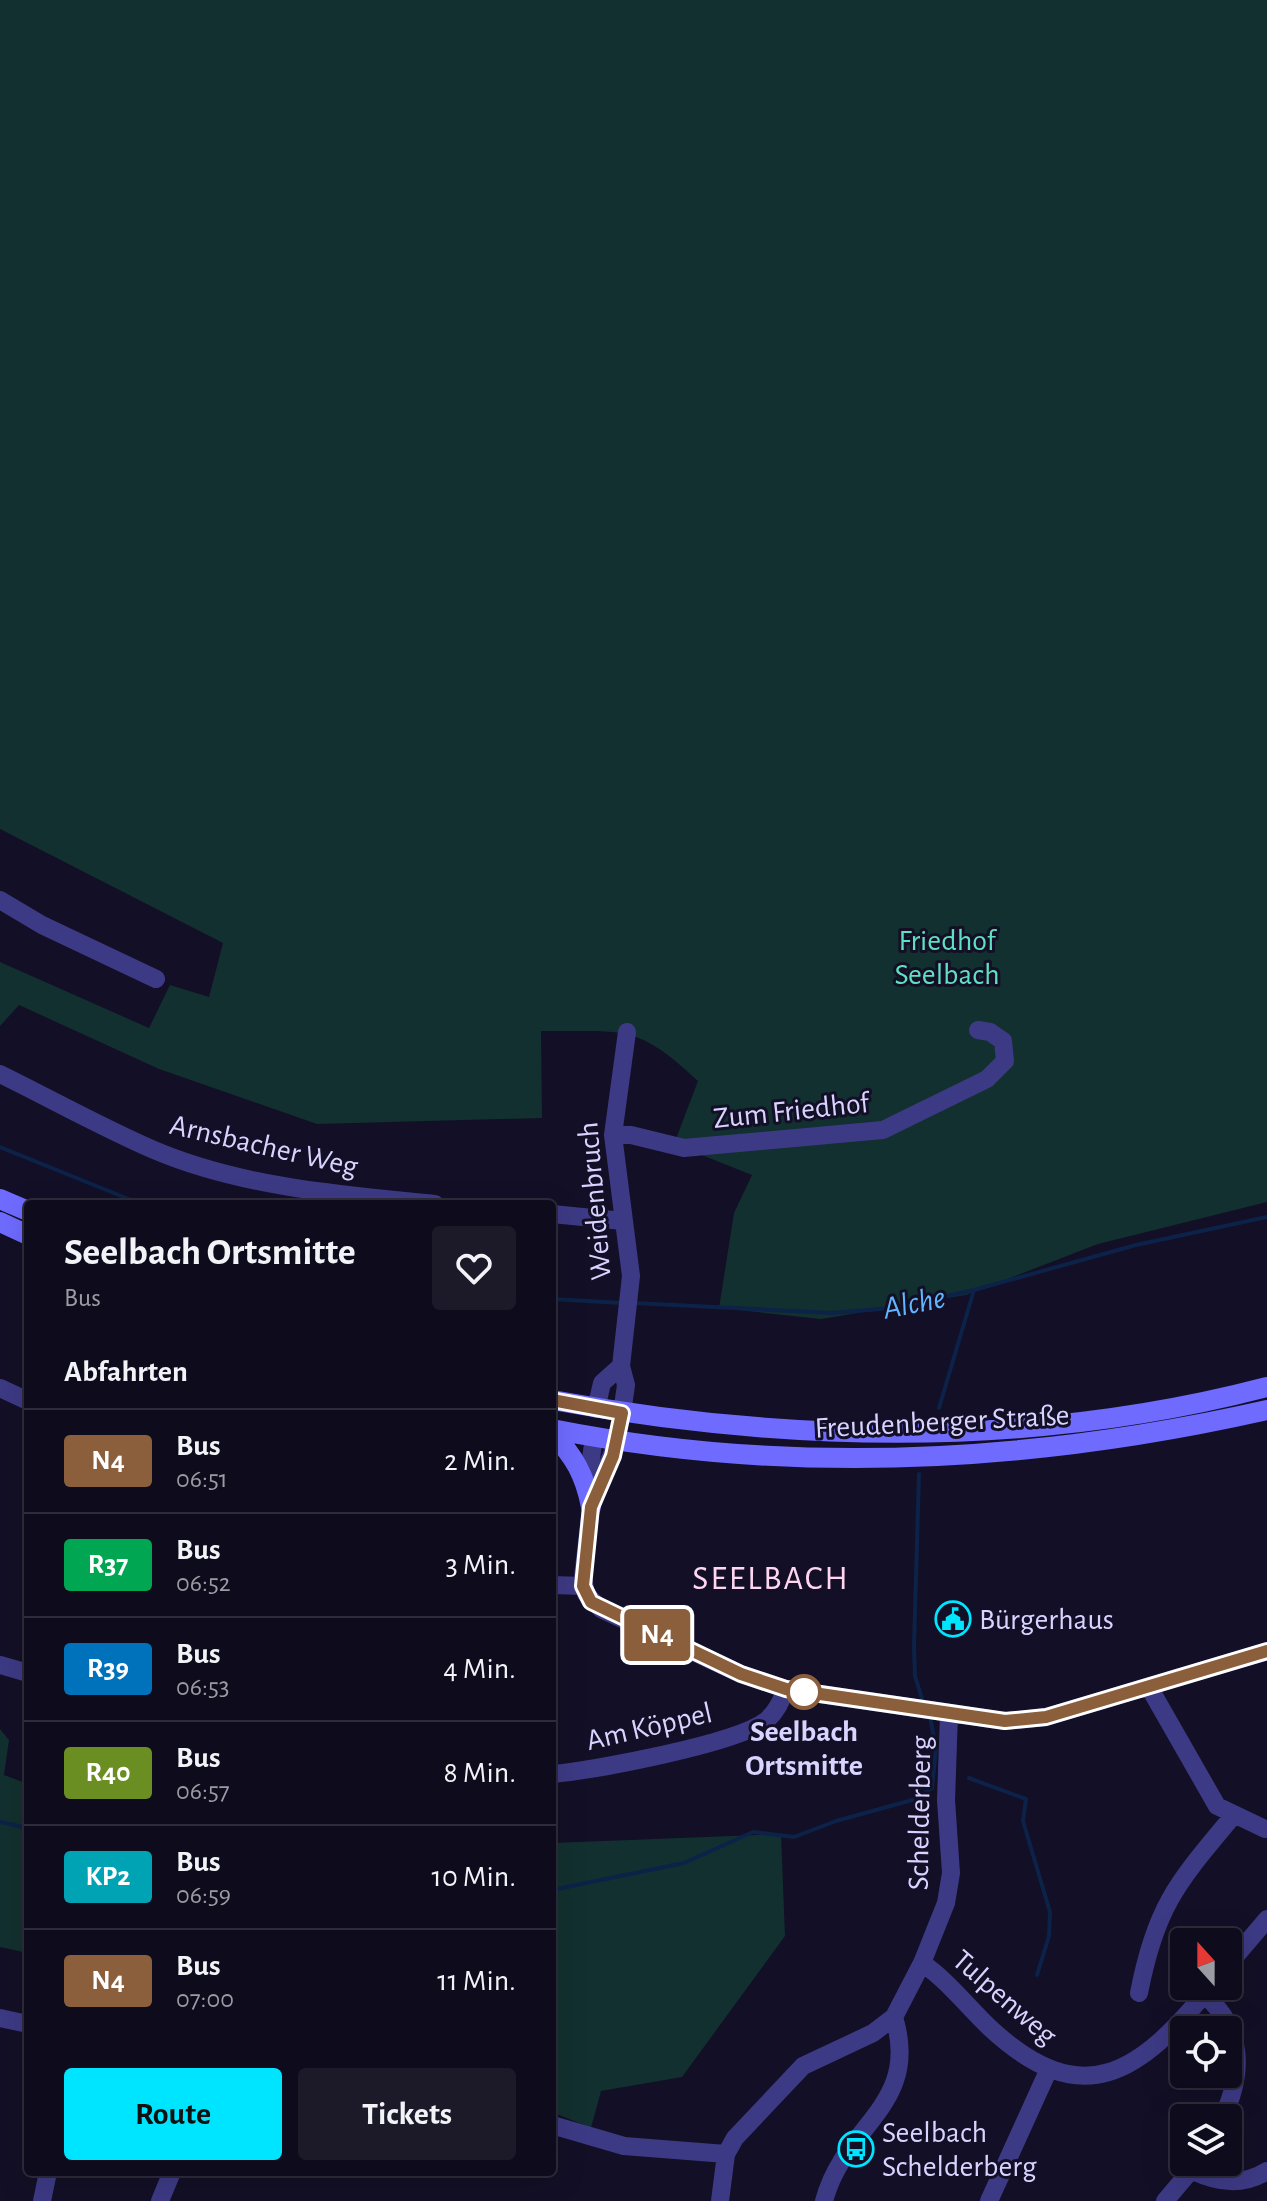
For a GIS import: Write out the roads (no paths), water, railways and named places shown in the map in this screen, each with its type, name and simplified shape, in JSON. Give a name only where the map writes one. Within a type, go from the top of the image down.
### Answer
[{"type":"main road","points":[[0,1199],[24,1209]]},
{"type":"main road","points":[[0,1222],[24,1233]]},
{"type":"main road","name":"Freudenberger Straße","points":[[556,1401],[622,1413],[855,1433],[981,1431],[1086,1421],[1172,1408],[1267,1387]]},
{"type":"main road","points":[[594,1437],[596,1409]]},
{"type":"main road","name":"Freudenberger Straße","points":[[556,1432],[617,1441],[774,1456],[911,1459],[1087,1443],[1267,1410]]},
{"type":"main road","points":[[617,1441],[622,1413]]},
{"type":"main road","points":[[556,1435],[570,1451],[589,1497]]},
{"type":"street","points":[[0,900],[42,925],[156,979]]},
{"type":"street","name":"Zum Friedhof","points":[[613,1135],[631,1135],[684,1148],[883,1130],[962,1093],[1000,1069],[1005,1061],[1003,1041],[997,1035],[978,1030]]},
{"type":"street","name":"Weidenbruch","points":[[622,1413],[626,1385],[621,1366],[630,1304],[631,1260],[613,1135],[627,1032]]},
{"type":"street","name":"Arnsbacher Weg","points":[[0,1074],[154,1150],[186,1162],[292,1187],[401,1200]]},
{"type":"street","points":[[556,1214],[623,1221]]},
{"type":"street","name":"Weidenbruch","points":[[596,1409],[602,1383],[621,1366]]},
{"type":"street","points":[[0,1388],[24,1399]]},
{"type":"street","points":[[594,1437],[583,1586],[591,1602],[741,1674],[786,1689],[949,1714],[1005,1721],[1033,1720],[1267,1651]]},
{"type":"street","points":[[589,1497],[617,1441]]},
{"type":"street","points":[[556,1585],[583,1586]]},
{"type":"street","points":[[0,1665],[24,1672]]},
{"type":"street","points":[[1149,1687],[1217,1806],[1265,1829]]},
{"type":"street","name":"Am Köppel","points":[[556,1773],[643,1758],[749,1730],[777,1709],[786,1689]]},
{"type":"street","name":"Schelderberg","points":[[720,2201],[726,2154],[735,2138],[767,2100],[803,2066],[873,2033],[894,2017],[922,1963],[946,1903],[951,1873],[946,1800],[949,1714]]},
{"type":"street","points":[[1139,1993],[1148,1945],[1175,1885],[1233,1816]]},
{"type":"street","points":[[1242,1948],[1267,1919]]},
{"type":"street","name":"Tulpenweg","points":[[922,1963],[1010,2046],[1048,2071],[1080,2077],[1105,2073],[1133,2062],[1179,2024],[1199,2000]]},
{"type":"street","points":[[1213,2000],[1228,2023],[1239,2058],[1236,2085],[1228,2104]]},
{"type":"street","points":[[824,2201],[847,2148],[894,2091],[900,2059],[894,2017]]},
{"type":"street","points":[[0,2018],[24,2023]]},
{"type":"street","points":[[989,2201],[1048,2071]]},
{"type":"street","points":[[556,2126],[624,2146],[726,2154]]},
{"type":"street","points":[[1208,2176],[1212,2179],[1249,2182],[1267,2171]]},
{"type":"street","points":[[42,2201],[47,2176]]},
{"type":"street","points":[[160,2201],[170,2176]]},
{"type":"street","points":[[1165,2201],[1187,2176]]},
{"type":"waterway","name":"Alche","points":[[0,1147],[131,1200]]},
{"type":"waterway","name":"Alche","points":[[634,1303],[831,1313],[893,1308],[974,1290],[1136,1245],[1267,1217]]},
{"type":"waterway","points":[[939,1408],[974,1290]]},
{"type":"waterway","name":"Alche","points":[[556,1299],[622,1303]]},
{"type":"waterway","points":[[919,1474],[914,1646],[915,1676],[923,1702]]},
{"type":"waterway","points":[[556,1889],[684,1863],[753,1832],[794,1837],[836,1821],[916,1799],[932,1788],[936,1748],[930,1717]]},
{"type":"waterway","points":[[969,1778],[1026,1799],[1023,1821],[1050,1912],[1049,1936],[1037,1975]]},
{"type":"waterway","points":[[0,1822],[24,1827]]},
{"type":"place","name":"Bürgerhaus","points":[[953,1619]]},
{"type":"place","name":"Seelbach Ortsmitte","points":[[804,1692]]},
{"type":"place","name":"Seelbach Schelderberg","points":[[856,2149]]},
{"type":"district","name":"SEELBACH","points":[[771,1577]]},
{"type":"park label","name":"Friedhof Seelbach","points":[[947,957]]}]
